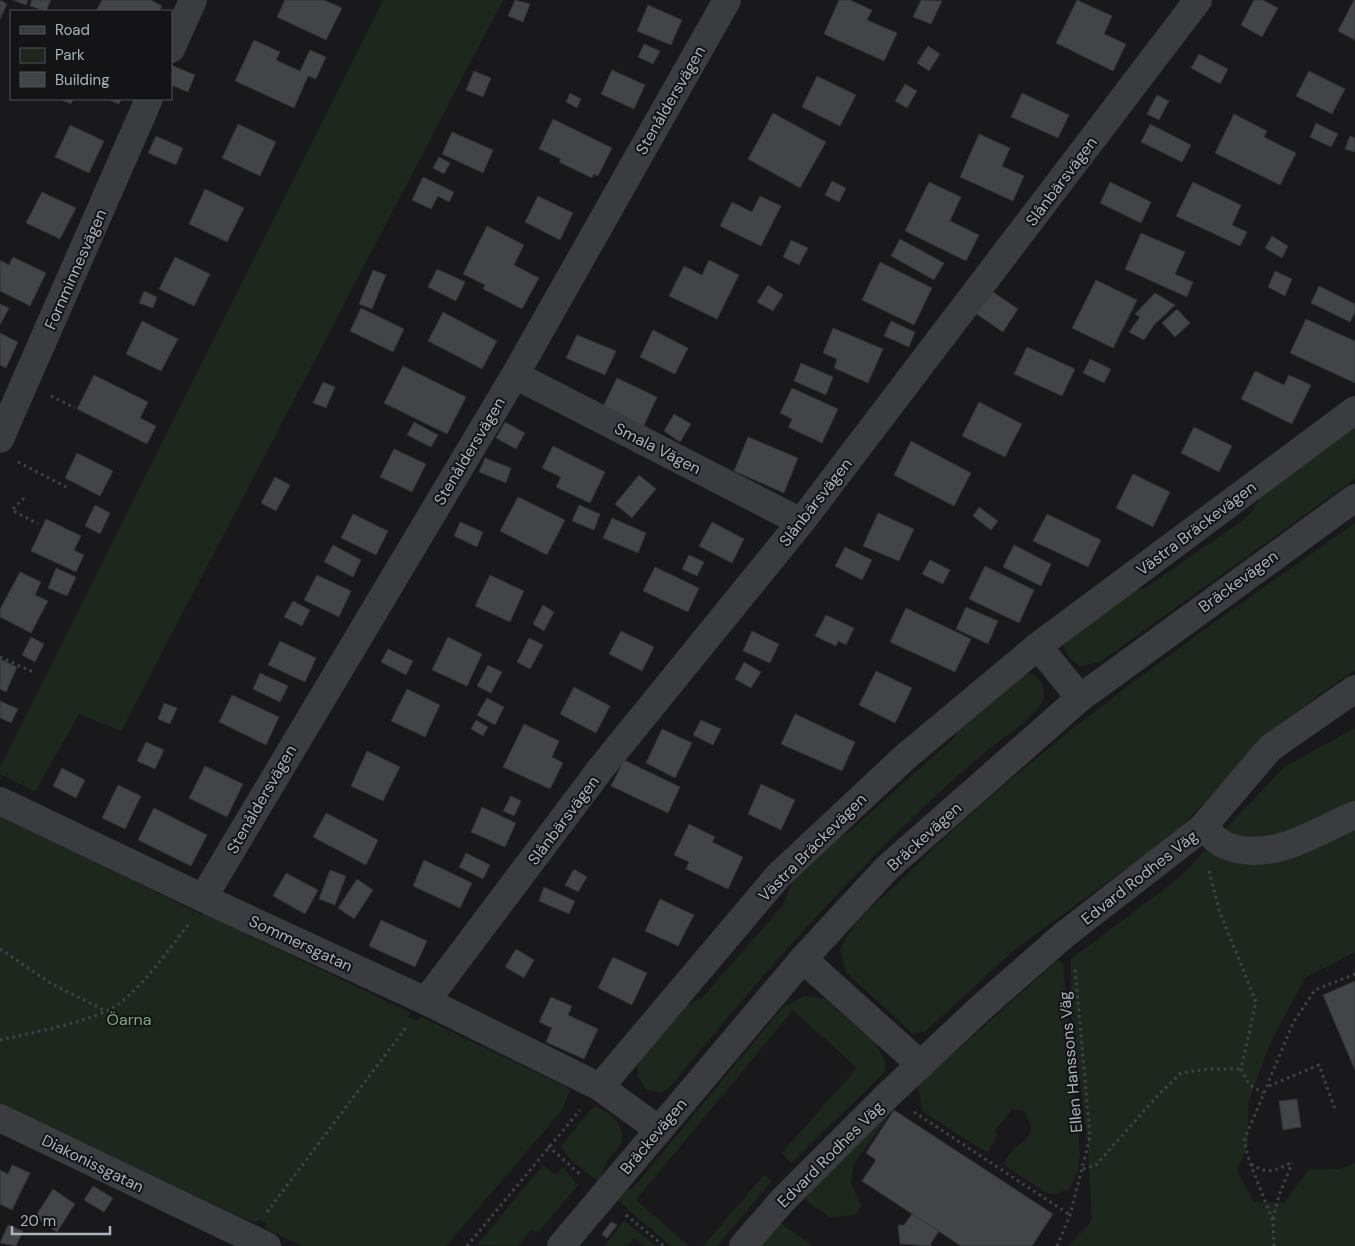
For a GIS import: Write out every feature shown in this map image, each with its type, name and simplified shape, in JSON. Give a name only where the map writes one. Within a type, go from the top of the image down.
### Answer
[{"type":"street","points":[[172,47],[193,0]]},
{"type":"street","name":"Stenåldersvägen","points":[[203,898],[515,375],[727,0]]},
{"type":"street","name":"Slånbärsvägen","points":[[426,1001],[602,768],[801,522],[1198,0]]},
{"type":"street","name":"Fornminnesvägen","points":[[0,439],[150,100]]},
{"type":"street","name":"Smala Vägen","points":[[515,375],[801,522]]},
{"type":"street","name":"Västra Bräckevägen","points":[[600,1087],[778,876],[904,758],[1038,646],[1355,410]]},
{"type":"street","name":"Bräckevägen","points":[[561,1246],[803,959],[887,868],[1050,722],[1080,698],[1172,629],[1355,498]]},
{"type":"street","points":[[1038,646],[1080,698]]},
{"type":"street","name":"Edvard Rodhes Väg","points":[[743,1246],[782,1202],[888,1095],[984,1005],[1064,935],[1202,828],[1270,748],[1355,689]]},
{"type":"street","name":"Sommersgatan","points":[[0,801],[203,898],[426,1001],[600,1087]]},
{"type":"street","points":[[1202,828],[1225,846],[1252,852],[1278,850],[1355,815]]},
{"type":"street","points":[[803,959],[921,1065]]},
{"type":"street","points":[[600,1087],[659,1130]]},
{"type":"street","name":"Diakonissgatan","points":[[0,1118],[252,1243]]},
{"type":"path","points":[[17,461],[66,487]]},
{"type":"path","points":[[24,498],[12,510],[38,524]]},
{"type":"path","points":[[0,657],[33,672]]},
{"type":"path","points":[[1208,867],[1219,910],[1256,1002],[1241,1069],[1249,1084],[1263,1093]]},
{"type":"path","points":[[0,1040],[26,1034],[119,1004],[154,969],[195,916],[203,898]]},
{"type":"path","name":"Ellen Hanssons Väg","points":[[1057,1246],[1070,1215],[1090,1138],[1073,947],[1064,935]]},
{"type":"path","points":[[0,949],[52,984],[105,1010]]},
{"type":"path","points":[[1273,1221],[1250,1163],[1244,1141],[1293,1023],[1315,990],[1355,974]]},
{"type":"path","points":[[252,1243],[426,1001]]},
{"type":"path","points":[[1268,1086],[1319,1065],[1336,1112]]},
{"type":"path","points":[[1083,1169],[1096,1165],[1180,1073],[1208,1068],[1241,1069]]},
{"type":"path","points":[[473,1246],[468,1244],[548,1146],[600,1087]]},
{"type":"path","points":[[888,1095],[1070,1215]]},
{"type":"path","points":[[1250,1163],[1263,1172],[1274,1171],[1292,1163],[1279,1195],[1273,1221],[1274,1246]]},
{"type":"green space","points":[[383,0],[503,0],[121,731],[79,714],[35,792],[0,774],[0,767]]},
{"type":"green space","points":[[1355,426],[1355,479],[1100,662],[1080,666],[1069,658],[1063,644],[1067,637],[1124,593],[1145,588],[1242,521],[1253,510],[1262,494]]},
{"type":"green space","points":[[1355,523],[1355,670],[1319,695],[1267,736],[1167,842],[1131,865],[1013,951],[925,1032],[912,1033],[847,973],[840,951],[851,930],[859,920],[956,828],[1010,780],[1122,691]]},
{"type":"green space","points":[[1021,671],[1037,677],[1043,685],[1044,696],[1042,702],[1032,715],[958,776],[872,858],[768,971],[669,1088],[659,1093],[646,1089],[638,1076],[638,1062],[684,1006],[703,997],[783,905],[794,878],[831,840],[848,833],[953,739],[972,710]]},
{"type":"green space","points":[[1355,728],[1355,952],[1305,978],[1269,1046],[1248,1103],[1248,1145],[1237,1170],[1254,1202],[1284,1203],[1308,1170],[1340,1169],[1355,1163],[1355,1246],[1068,1246],[1092,1221],[1088,1147],[1070,1003],[1071,959],[1179,878],[1284,767]]},
{"type":"green space","name":"Öarna","points":[[0,814],[202,915],[204,913],[411,1013],[408,1017],[418,1021],[421,1017],[568,1088],[570,1090],[563,1109],[446,1246],[303,1246],[264,1228],[267,1224],[258,1219],[255,1222],[244,1219],[0,1103]]},
{"type":"green space","points":[[1057,961],[1063,963],[1080,1153],[1078,1170],[1070,1188],[1055,1195],[1045,1192],[1003,1164],[1011,1152],[1027,1138],[1031,1130],[1024,1111],[1013,1109],[995,1130],[997,1136],[988,1153],[922,1111],[918,1085]]},
{"type":"green space","points":[[805,996],[824,998],[875,1042],[885,1062],[884,1073],[791,1163],[782,1153],[857,1068],[793,1010],[636,1200],[689,1246],[671,1246],[617,1200],[625,1191],[633,1188],[783,1007]]},
{"type":"green space","points":[[596,1107],[614,1118],[621,1129],[622,1136],[618,1149],[607,1161],[599,1182],[569,1158],[561,1146],[592,1108]]},
{"type":"green space","points":[[892,1111],[853,1165],[851,1184],[861,1205],[855,1215],[830,1217],[807,1201],[805,1197]]},
{"type":"green space","points":[[543,1165],[556,1175],[563,1167],[578,1185],[538,1233],[532,1229],[518,1246],[477,1245]]},
{"type":"green space","points":[[764,1175],[772,1181],[717,1246],[703,1246]]},
{"type":"green space","points":[[624,1221],[656,1246],[644,1246],[634,1238],[627,1246],[604,1246]]},
{"type":"green space","points":[[777,1221],[811,1244],[812,1246],[759,1246]]},
{"type":"building","points":[[0,0],[7,4],[0,19]]},
{"type":"building","points":[[13,0],[28,0],[26,5]]},
{"type":"building","points":[[32,0],[51,0],[46,10],[30,6]]},
{"type":"building","points":[[102,0],[151,0],[162,6],[160,10],[97,10]]},
{"type":"building","points":[[285,0],[324,0],[342,8],[326,40],[277,17]]},
{"type":"building","points":[[515,0],[530,4],[523,22],[508,16]]},
{"type":"building","points":[[839,0],[850,0],[872,10],[867,20],[897,33],[884,61],[824,34]]},
{"type":"building","points":[[921,0],[942,1],[931,24],[913,17]]},
{"type":"building","points":[[1077,0],[1112,16],[1104,34],[1126,44],[1113,71],[1056,43]]},
{"type":"building","points":[[1254,0],[1263,0],[1278,8],[1262,37],[1241,25]]},
{"type":"building","points":[[1355,0],[1355,40],[1338,31]]},
{"type":"building","points":[[648,5],[682,20],[671,45],[637,31]]},
{"type":"building","points":[[254,40],[280,52],[276,60],[300,71],[310,50],[326,57],[316,79],[308,76],[294,108],[235,81]]},
{"type":"building","points":[[644,44],[660,51],[653,64],[638,57]]},
{"type":"building","points":[[928,46],[940,54],[929,71],[917,63]]},
{"type":"building","points":[[1199,54],[1228,69],[1220,84],[1191,68]]},
{"type":"building","points":[[172,65],[195,75],[188,92],[172,85]]},
{"type":"building","points":[[612,70],[645,85],[634,109],[601,94]]},
{"type":"building","points":[[474,71],[491,78],[483,97],[466,90]]},
{"type":"building","points":[[1309,71],[1345,89],[1332,114],[1296,96]]},
{"type":"building","points":[[817,76],[856,95],[840,126],[802,107]]},
{"type":"building","points":[[905,84],[917,91],[907,108],[895,101]]},
{"type":"building","points":[[570,93],[581,99],[577,108],[566,102]]},
{"type":"building","points":[[1022,93],[1069,115],[1058,138],[1011,117]]},
{"type":"building","points":[[1157,95],[1169,101],[1159,120],[1147,114]]},
{"type":"building","points":[[62,100],[73,100],[71,104]]},
{"type":"building","points":[[109,100],[121,100],[119,104]]},
{"type":"building","points":[[773,113],[826,142],[800,188],[748,159]]},
{"type":"building","points":[[1234,114],[1267,131],[1264,137],[1296,153],[1280,185],[1215,153]]},
{"type":"building","points":[[553,119],[612,148],[598,176],[594,174],[592,178],[559,162],[561,159],[539,149]]},
{"type":"building","points":[[1316,123],[1338,134],[1331,147],[1310,137]]},
{"type":"building","points":[[238,124],[276,142],[260,176],[222,158]]},
{"type":"building","points":[[1150,124],[1191,145],[1182,162],[1141,142]]},
{"type":"building","points":[[70,125],[104,141],[89,173],[55,157]]},
{"type":"building","points":[[452,132],[493,150],[483,173],[442,154]]},
{"type":"building","points":[[979,134],[1010,148],[1002,166],[1024,176],[1013,201],[960,177]]},
{"type":"building","points":[[156,136],[183,148],[176,165],[148,153]]},
{"type":"building","points":[[1350,136],[1355,138],[1355,152],[1345,149]]},
{"type":"building","points":[[439,157],[450,163],[444,174],[433,168]]},
{"type":"building","points":[[423,177],[454,192],[449,202],[438,196],[431,209],[412,200]]},
{"type":"building","points":[[832,181],[846,188],[839,202],[825,195]]},
{"type":"building","points":[[929,182],[961,197],[950,221],[979,235],[966,261],[905,231]]},
{"type":"building","points":[[1110,182],[1151,202],[1141,223],[1100,203]]},
{"type":"building","points":[[1193,182],[1241,205],[1232,225],[1247,232],[1240,246],[1176,216]]},
{"type":"building","points":[[205,189],[244,208],[227,242],[189,224]]},
{"type":"building","points":[[42,192],[76,208],[60,239],[26,223]]},
{"type":"building","points":[[538,196],[573,213],[560,240],[525,222]]},
{"type":"building","points":[[760,196],[781,206],[761,246],[720,226],[732,202],[752,212]]},
{"type":"building","points":[[487,226],[524,245],[514,265],[539,278],[522,309],[483,289],[485,285],[463,274]]},
{"type":"building","points":[[1141,233],[1185,252],[1175,274],[1193,282],[1187,297],[1125,269]]},
{"type":"building","points":[[1272,236],[1288,246],[1282,258],[1265,248]]},
{"type":"building","points":[[900,239],[944,263],[934,280],[891,256]]},
{"type":"building","points":[[791,240],[808,248],[799,265],[783,257]]},
{"type":"building","points":[[13,257],[46,273],[30,306],[0,291],[0,260],[9,265]]},
{"type":"building","points":[[175,257],[210,274],[194,306],[159,289]]},
{"type":"building","points":[[709,260],[739,275],[717,319],[669,296],[684,266],[702,275]]},
{"type":"building","points":[[880,262],[932,288],[914,325],[862,300]]},
{"type":"building","points":[[437,269],[465,282],[456,301],[428,287]]},
{"type":"building","points":[[373,270],[386,275],[372,309],[359,304]]},
{"type":"building","points":[[1275,271],[1292,279],[1285,296],[1268,287]]},
{"type":"building","points":[[1096,280],[1137,300],[1113,348],[1072,328]]},
{"type":"building","points":[[768,285],[783,295],[773,311],[757,302]]},
{"type":"building","points":[[1319,286],[1355,304],[1355,312],[1350,322],[1311,303]]},
{"type":"building","points":[[990,290],[1018,309],[1003,332],[975,313]]},
{"type":"building","points":[[144,291],[157,297],[153,308],[139,303]]},
{"type":"building","points":[[1155,293],[1175,305],[1154,325],[1144,340],[1129,332],[1140,317],[1135,314]]},
{"type":"building","points":[[0,304],[9,308],[0,325]]},
{"type":"building","points":[[361,308],[404,329],[393,352],[350,331]]},
{"type":"building","points":[[1177,309],[1190,323],[1175,337],[1162,323]]},
{"type":"building","points":[[443,312],[497,341],[482,369],[428,341]]},
{"type":"building","points":[[1306,319],[1355,341],[1355,383],[1290,353]]},
{"type":"building","points":[[142,321],[178,339],[161,371],[126,354]]},
{"type":"building","points":[[891,321],[915,332],[909,347],[884,336]]},
{"type":"building","points":[[833,328],[883,349],[868,383],[834,368],[837,359],[823,353]]},
{"type":"building","points":[[653,330],[688,348],[675,374],[640,357]]},
{"type":"building","points":[[0,333],[18,342],[6,368],[0,365]]},
{"type":"building","points":[[577,335],[616,351],[605,375],[566,358]]},
{"type":"building","points":[[1027,347],[1075,369],[1062,396],[1014,374]]},
{"type":"building","points":[[1090,359],[1111,369],[1104,383],[1083,373]]},
{"type":"building","points":[[801,363],[833,377],[826,395],[794,381]]},
{"type":"building","points":[[403,366],[466,397],[447,434],[384,403]]},
{"type":"building","points":[[1255,371],[1284,385],[1289,375],[1311,385],[1292,424],[1241,399]]},
{"type":"building","points":[[94,375],[148,402],[140,418],[156,426],[147,444],[77,409]]},
{"type":"building","points":[[617,378],[657,397],[640,434],[599,415]]},
{"type":"building","points":[[323,382],[335,387],[326,408],[313,403]]},
{"type":"building","points":[[792,388],[838,409],[822,443],[788,427],[792,419],[780,413]]},
{"type":"building","points":[[979,402],[1022,424],[1005,457],[962,436]]},
{"type":"building","points":[[674,414],[691,424],[680,442],[664,431]]},
{"type":"building","points":[[414,422],[438,435],[431,447],[407,435]]},
{"type":"building","points":[[505,422],[525,433],[516,449],[496,438]]},
{"type":"building","points":[[1194,427],[1232,446],[1219,472],[1181,453]]},
{"type":"building","points":[[748,437],[798,458],[784,493],[734,471]]},
{"type":"building","points":[[911,441],[971,473],[954,506],[894,475]]},
{"type":"building","points":[[553,446],[605,472],[590,503],[556,487],[561,477],[542,468]]},
{"type":"building","points":[[394,449],[426,464],[412,492],[380,477]]},
{"type":"building","points":[[77,453],[113,471],[100,496],[65,478]]},
{"type":"building","points":[[485,458],[511,468],[506,483],[479,472]]},
{"type":"building","points":[[1133,474],[1170,492],[1153,527],[1116,508]]},
{"type":"building","points":[[639,475],[656,489],[632,518],[615,504]]},
{"type":"building","points":[[275,477],[290,485],[276,511],[261,503]]},
{"type":"building","points":[[518,497],[565,520],[547,555],[500,531]]},
{"type":"building","points":[[95,505],[110,513],[100,534],[85,526]]},
{"type":"building","points":[[579,505],[600,514],[594,530],[572,521]]},
{"type":"building","points":[[979,507],[998,521],[991,530],[973,516]]},
{"type":"building","points":[[878,513],[914,529],[899,561],[863,546]]},
{"type":"building","points":[[353,514],[388,531],[376,555],[341,538]]},
{"type":"building","points":[[1047,514],[1101,540],[1088,567],[1033,541]]},
{"type":"building","points":[[612,518],[646,533],[638,553],[603,538]]},
{"type":"building","points":[[46,519],[81,536],[74,550],[84,555],[76,572],[31,551]]},
{"type":"building","points":[[460,522],[483,532],[477,547],[454,536]]},
{"type":"building","points":[[712,522],[744,539],[732,563],[699,546]]},
{"type":"building","points":[[333,545],[361,560],[353,577],[324,562]]},
{"type":"building","points":[[1014,545],[1051,564],[1041,586],[1003,567]]},
{"type":"building","points":[[845,547],[872,560],[862,580],[835,566]]},
{"type":"building","points":[[689,555],[704,562],[697,576],[682,569]]},
{"type":"building","points":[[930,560],[950,570],[943,584],[922,574]]},
{"type":"building","points":[[985,566],[1034,590],[1019,623],[969,599]]},
{"type":"building","points":[[655,567],[699,588],[688,612],[643,591]]},
{"type":"building","points":[[56,568],[76,577],[67,596],[48,588]]},
{"type":"building","points":[[20,572],[41,582],[35,595],[48,601],[31,633],[0,617],[0,609]]},
{"type":"building","points":[[317,575],[351,591],[339,617],[304,600]]},
{"type":"building","points":[[490,575],[524,591],[510,622],[475,606]]},
{"type":"building","points":[[293,601],[310,610],[302,626],[284,617]]},
{"type":"building","points":[[543,605],[554,612],[544,631],[533,624]]},
{"type":"building","points":[[966,607],[998,621],[988,644],[956,629]]},
{"type":"building","points":[[906,608],[971,639],[955,672],[890,642]]},
{"type":"building","points":[[826,615],[854,628],[846,645],[838,641],[836,646],[815,636]]},
{"type":"building","points":[[621,631],[654,647],[642,671],[609,654]]},
{"type":"building","points":[[752,631],[779,644],[770,663],[743,651]]},
{"type":"building","points":[[31,637],[44,644],[35,662],[22,655]]},
{"type":"building","points":[[448,637],[482,654],[467,686],[432,670]]},
{"type":"building","points":[[529,638],[543,645],[530,669],[517,662]]},
{"type":"building","points":[[280,641],[316,658],[305,682],[268,665]]},
{"type":"building","points":[[388,649],[413,661],[406,675],[381,662]]},
{"type":"building","points":[[0,659],[17,667],[6,692],[0,689]]},
{"type":"building","points":[[744,662],[761,672],[751,688],[735,679]]},
{"type":"building","points":[[488,665],[502,672],[491,693],[477,686]]},
{"type":"building","points":[[876,671],[912,688],[895,723],[859,705]]},
{"type":"building","points":[[260,673],[288,686],[280,702],[253,689]]},
{"type":"building","points":[[574,687],[610,706],[596,733],[560,714]]},
{"type":"building","points":[[407,689],[440,705],[425,737],[391,721]]},
{"type":"building","points":[[232,695],[279,717],[266,745],[219,722]]},
{"type":"building","points":[[487,698],[504,707],[495,725],[477,715]]},
{"type":"building","points":[[0,701],[18,709],[11,723],[0,718]]},
{"type":"building","points":[[164,703],[177,708],[170,724],[158,719]]},
{"type":"building","points":[[795,714],[855,742],[842,771],[781,744]]},
{"type":"building","points":[[476,720],[488,727],[483,736],[471,729]]},
{"type":"building","points":[[701,720],[721,729],[713,745],[693,735]]},
{"type":"building","points":[[524,724],[559,741],[552,757],[563,763],[550,789],[503,767]]},
{"type":"building","points":[[662,729],[692,743],[675,778],[646,763]]},
{"type":"building","points":[[146,742],[164,750],[155,769],[137,761]]},
{"type":"building","points":[[367,751],[400,767],[383,801],[351,786]]},
{"type":"building","points":[[624,760],[680,787],[668,813],[611,786]]},
{"type":"building","points":[[205,766],[243,784],[227,817],[189,798]]},
{"type":"building","points":[[62,768],[85,780],[76,798],[53,786]]},
{"type":"building","points":[[761,784],[795,800],[781,830],[748,814]]},
{"type":"building","points":[[118,785],[141,796],[125,829],[102,818]]},
{"type":"building","points":[[511,796],[521,801],[514,816],[503,811]]},
{"type":"building","points":[[482,807],[516,823],[505,847],[471,832]]},
{"type":"building","points":[[154,808],[207,835],[191,866],[138,840]]},
{"type":"building","points":[[326,813],[378,840],[366,865],[313,837]]},
{"type":"building","points":[[689,824],[715,837],[712,842],[743,857],[728,889],[686,869],[689,862],[674,855]]},
{"type":"building","points":[[466,853],[490,865],[483,879],[459,867]]},
{"type":"building","points":[[424,860],[472,883],[460,908],[413,886]]},
{"type":"building","points":[[574,869],[587,877],[578,892],[565,885]]},
{"type":"building","points":[[330,870],[346,876],[335,905],[319,899]]},
{"type":"building","points":[[286,873],[318,890],[305,914],[273,896]]},
{"type":"building","points":[[357,879],[373,890],[354,919],[338,908]]},
{"type":"building","points":[[544,887],[575,901],[569,914],[539,901]]},
{"type":"building","points":[[660,899],[694,915],[678,946],[645,931]]},
{"type":"building","points":[[381,920],[427,941],[415,967],[369,946]]},
{"type":"building","points":[[516,949],[534,960],[524,978],[505,967]]},
{"type":"building","points":[[613,957],[647,973],[632,1005],[598,988]]},
{"type":"building","points":[[1355,981],[1355,1070],[1323,995]]},
{"type":"building","points":[[551,997],[572,1006],[568,1015],[598,1029],[584,1059],[546,1042],[552,1028],[539,1022]]},
{"type":"building","points":[[1297,1099],[1301,1127],[1283,1130],[1279,1101]]},
{"type":"building","points":[[894,1110],[1053,1214],[1032,1246],[961,1246],[862,1181],[876,1160],[866,1153]]},
{"type":"building","points":[[12,1165],[30,1173],[12,1210],[0,1204],[0,1170],[8,1174]]},
{"type":"building","points":[[93,1186],[113,1198],[104,1212],[84,1200]]},
{"type":"building","points":[[53,1189],[75,1204],[57,1232],[35,1217]]},
{"type":"building","points":[[912,1214],[939,1231],[931,1246],[900,1244],[898,1225],[904,1225]]},
{"type":"building","points":[[611,1222],[617,1225],[607,1238],[602,1234]]},
{"type":"building","points":[[8,1225],[23,1231],[16,1246],[0,1243]]}]
